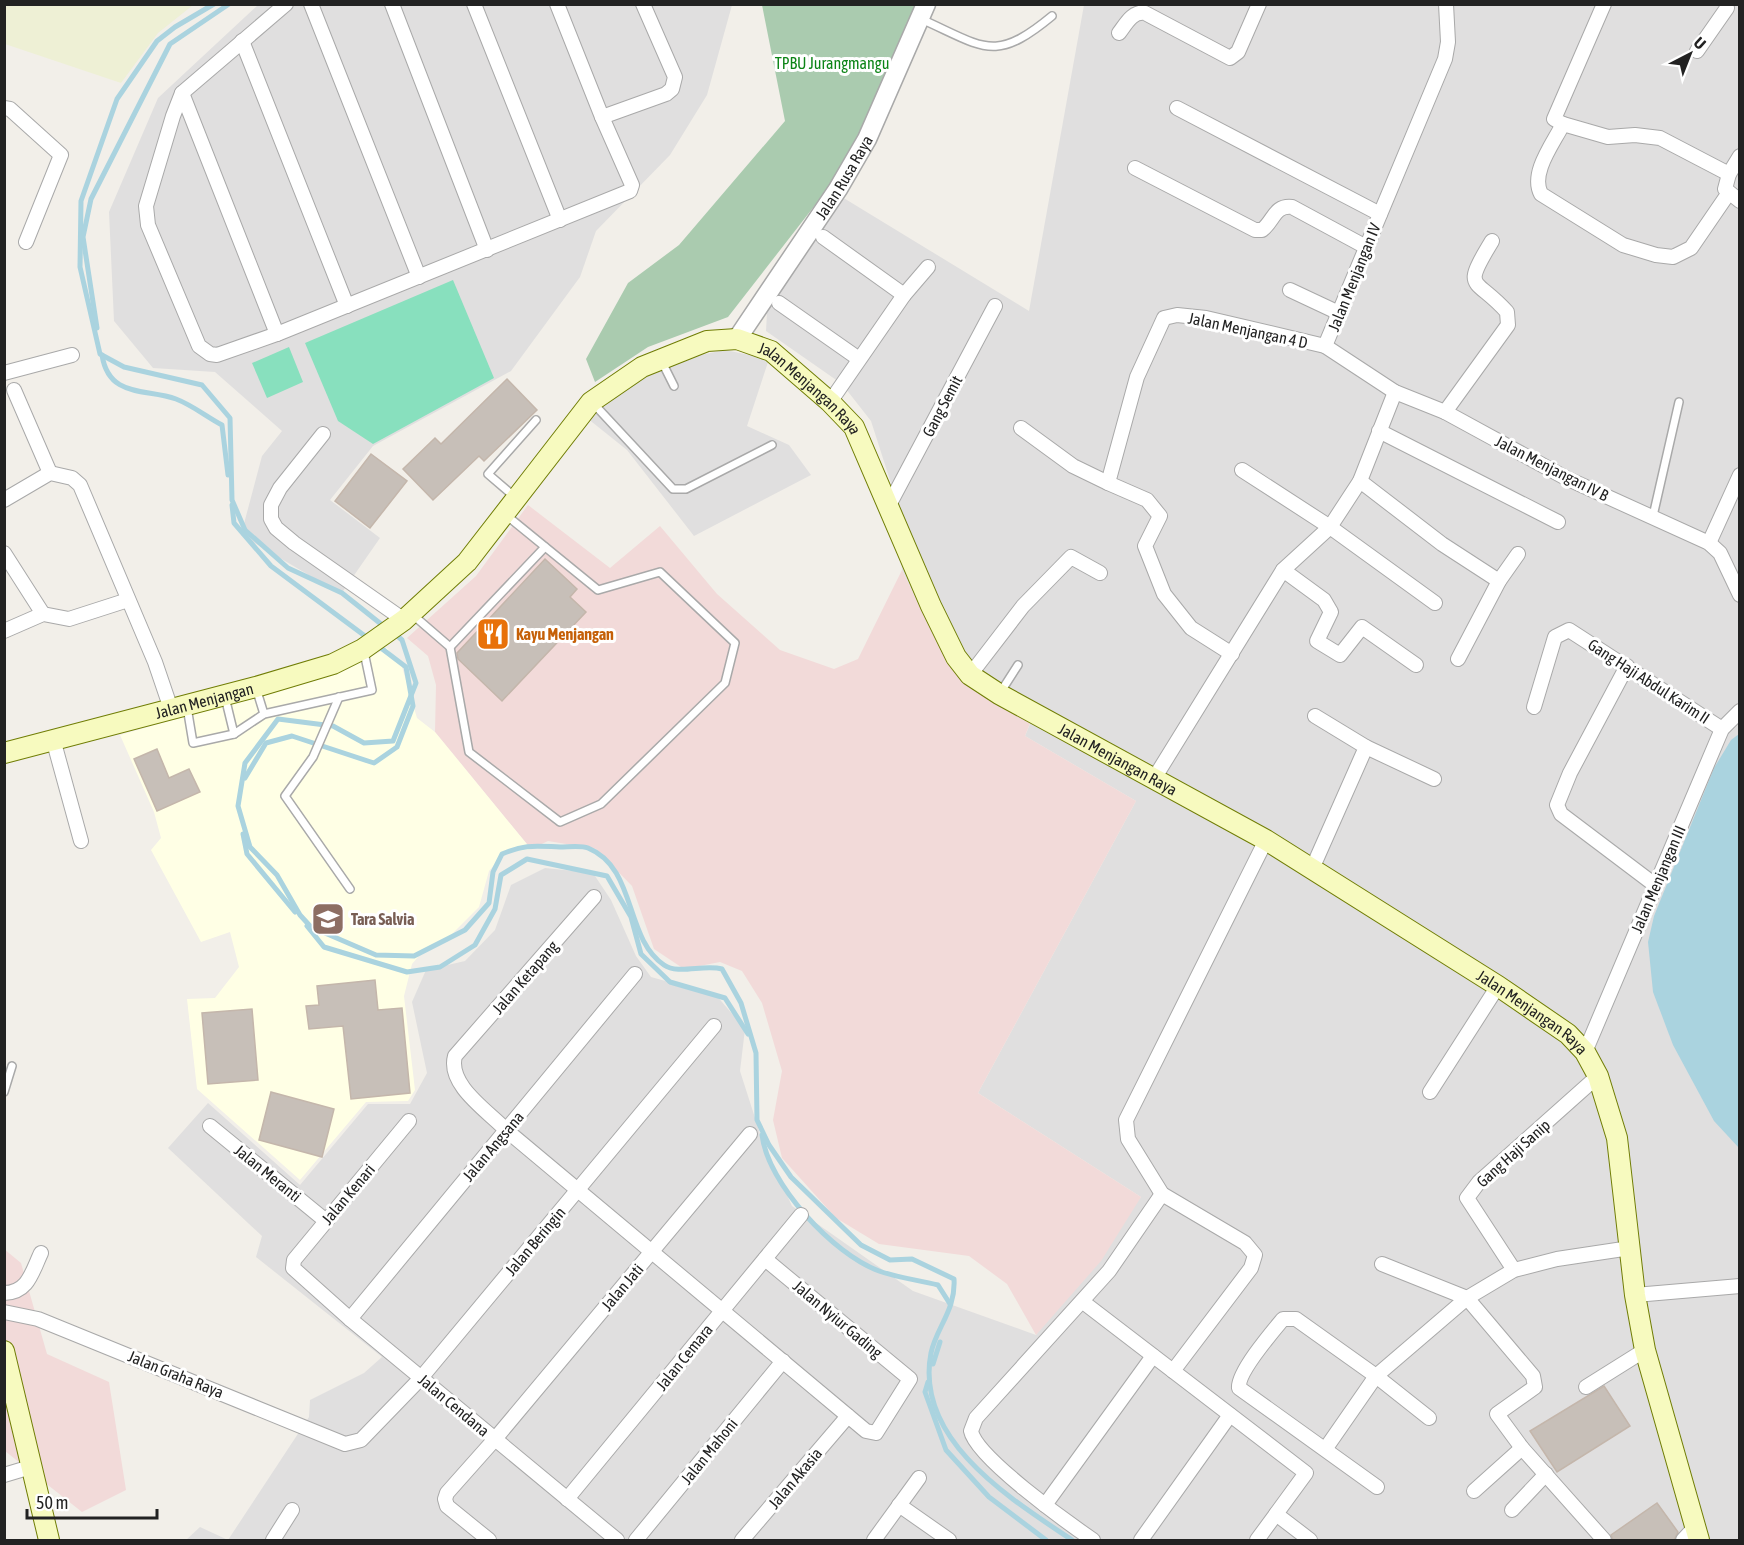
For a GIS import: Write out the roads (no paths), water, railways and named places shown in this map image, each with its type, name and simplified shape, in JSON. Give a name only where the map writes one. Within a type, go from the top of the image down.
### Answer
[{"type":"main road","name":"Jalan Menjangan Raya","points":[[404,620],[467,562],[512,507],[591,402],[642,367],[707,341],[737,339],[771,351],[830,402],[854,427],[864,444],[888,507],[932,606],[956,657],[970,675],[999,694],[1155,777],[1266,840],[1498,986],[1568,1034],[1585,1052],[1598,1077],[1617,1138],[1635,1295],[1645,1350],[1693,1536]]},
{"type":"main road","name":"Jalan Menjangan","points":[[4,753],[256,687],[333,664],[367,647],[404,620]]},
{"type":"main road","points":[[4,1351],[34,1466],[49,1540]]},
{"type":"street","points":[[286,4],[182,93],[146,206],[148,225],[199,346],[205,352],[217,355],[277,334],[624,195],[632,188],[557,4]]},
{"type":"street","points":[[311,4],[419,277]]},
{"type":"street","points":[[392,4],[487,250]]},
{"type":"street","points":[[474,4],[560,220]]},
{"type":"street","points":[[602,117],[666,94],[675,82],[675,77],[643,4]]},
{"type":"street","points":[[1119,33],[1132,15],[1145,13],[1230,58],[1238,52],[1259,4]]},
{"type":"street","points":[[1604,4],[1554,116],[1557,122],[1608,137],[1635,135],[1660,138],[1729,174]]},
{"type":"street","name":"Jalan Menjangan IV","points":[[1395,392],[1325,346],[1445,59],[1449,42],[1443,5]]},
{"type":"street","points":[[1697,51],[1729,9]]},
{"type":"street","name":"Jalan Rusa Raya","points":[[737,339],[838,189],[867,139],[922,11]]},
{"type":"street","points":[[243,41],[347,306]]},
{"type":"street","points":[[182,93],[277,334]]},
{"type":"street","points":[[4,108],[10,109],[62,155],[26,242]]},
{"type":"street","points":[[1178,108],[1380,214]]},
{"type":"street","points":[[1563,124],[1537,177],[1537,187],[1541,194],[1623,245],[1656,255],[1673,257],[1690,248],[1734,197],[1725,189],[1729,174],[1740,156]]},
{"type":"street","points":[[1135,168],[1255,230],[1262,230],[1267,226],[1276,211],[1284,206],[1292,207],[1366,247]]},
{"type":"street","points":[[823,237],[903,295]]},
{"type":"street","points":[[1444,412],[1508,326],[1507,312],[1478,287],[1473,279],[1474,270],[1492,241]]},
{"type":"street","points":[[830,402],[903,295],[928,267]]},
{"type":"street","points":[[1290,290],[1340,313]]},
{"type":"street","points":[[779,303],[860,359]]},
{"type":"street","name":"Gang Semit","points":[[888,507],[995,306]]},
{"type":"street","name":"Jalan Menjangan 4 D","points":[[1108,483],[1137,377],[1164,318],[1177,315],[1206,318],[1325,346]]},
{"type":"street","points":[[4,373],[72,355]]},
{"type":"street","points":[[15,390],[51,473]]},
{"type":"street","points":[[1155,777],[1283,570],[1330,527],[1360,481],[1395,392]]},
{"type":"street","name":"Jalan Menjangan IV B","points":[[1395,392],[1444,412],[1566,478],[1709,543]]},
{"type":"street","points":[[1021,428],[1073,466],[1147,500],[1160,516],[1145,546],[1164,594],[1191,628],[1232,654]]},
{"type":"street","points":[[1379,431],[1558,522]]},
{"type":"street","points":[[323,434],[280,488],[271,505],[271,519],[276,528],[294,543],[404,620]]},
{"type":"street","points":[[1242,470],[1330,527],[1435,603]]},
{"type":"street","points":[[4,500],[51,473],[72,478],[87,496],[155,662],[179,707]]},
{"type":"street","points":[[1740,475],[1709,543],[1720,553],[1740,595]]},
{"type":"street","points":[[1360,481],[1442,544],[1499,581]]},
{"type":"street","points":[[4,553],[43,614]]},
{"type":"street","points":[[1458,659],[1499,581],[1518,554]]},
{"type":"street","points":[[970,675],[1023,606],[1066,562],[1075,557],[1100,573]]},
{"type":"street","points":[[1283,570],[1324,600],[1330,612],[1317,641],[1340,655],[1362,627],[1416,665]]},
{"type":"street","points":[[4,632],[43,614],[69,619],[128,600]]},
{"type":"street","name":"Gang Haji Abdul Karim II","points":[[1534,707],[1555,637],[1569,630],[1722,729]]},
{"type":"street","points":[[1627,666],[1557,799],[1557,805],[1561,814],[1655,885]]},
{"type":"street","name":"Jalan Menjangan III","points":[[1585,1052],[1722,729],[1740,711]]},
{"type":"street","points":[[1315,716],[1366,747],[1434,779]]},
{"type":"street","points":[[53,740],[81,841]]},
{"type":"street","points":[[1312,869],[1366,747]]},
{"type":"street","points":[[1173,1371],[1251,1268],[1255,1256],[1245,1244],[1161,1194],[1128,1139],[1126,1120],[1266,840]]},
{"type":"street","name":"Jalan Ketapang","points":[[506,1130],[459,1082],[454,1071],[455,1056],[594,897]]},
{"type":"street","name":"Jalan Angsana","points":[[350,1319],[635,974]]},
{"type":"street","points":[[1430,1092],[1498,986]]},
{"type":"street","name":"Jalan Beringin","points":[[345,1444],[361,1440],[421,1378],[714,1026]]},
{"type":"street","name":"Gang Haji Sanip","points":[[1514,1270],[1467,1198],[1479,1182],[1598,1077]]},
{"type":"street","name":"Jalan Kenari","points":[[293,1268],[294,1260],[408,1121]]},
{"type":"street","name":"Jalan Meranti","points":[[210,1126],[326,1221]]},
{"type":"street","points":[[506,1130],[848,1416]]},
{"type":"street","name":"Jalan Jati","points":[[489,1540],[447,1506],[445,1499],[447,1493],[495,1439],[750,1134]]},
{"type":"street","points":[[1093,1540],[1045,1505],[978,1446],[971,1431],[976,1418],[1110,1271],[1161,1194]]},
{"type":"street","name":"Jalan Cemara","points":[[567,1499],[801,1215]]},
{"type":"street","points":[[1326,1448],[1376,1376],[1467,1298],[1514,1270],[1567,1257],[1630,1248]]},
{"type":"street","points":[[4,1293],[15,1293],[25,1287],[41,1253]]},
{"type":"street","name":"Jalan Nyiur Gading","points":[[765,1259],[910,1379],[876,1433],[866,1431],[848,1416]]},
{"type":"street","points":[[1382,1264],[1467,1298],[1535,1381],[1536,1384],[1530,1392],[1497,1414],[1522,1448],[1604,1540]]},
{"type":"street","name":"Jalan Cendana","points":[[293,1268],[350,1319],[617,1540]]},
{"type":"street","points":[[1635,1295],[1740,1286]]},
{"type":"street","points":[[1083,1302],[1306,1473],[1257,1540]]},
{"type":"street","name":"Jalan Graha Raya","points":[[4,1312],[38,1319],[345,1444]]},
{"type":"street","points":[[1377,1487],[1326,1448],[1239,1388],[1243,1375],[1277,1327],[1289,1317],[1296,1319],[1376,1376],[1429,1418]]},
{"type":"street","points":[[1586,1387],[1645,1350]]},
{"type":"street","points":[[1045,1505],[1153,1356]]},
{"type":"street","name":"Jalan Mahoni","points":[[636,1540],[783,1361]]},
{"type":"street","points":[[1141,1540],[1230,1415]]},
{"type":"street","name":"Jalan Akasia","points":[[742,1540],[848,1416]]},
{"type":"street","points":[[1474,1491],[1522,1448]]},
{"type":"street","points":[[4,1475],[34,1466]]},
{"type":"street","points":[[1512,1510],[1546,1474]]},
{"type":"street","points":[[874,1540],[919,1478]]},
{"type":"street","points":[[899,1505],[950,1540]]},
{"type":"street","points":[[273,1540],[292,1510]]},
{"type":"street","points":[[1276,1515],[1310,1540]]},
{"type":"lane","points":[[922,11],[994,48],[1014,43],[1052,16]]},
{"type":"lane","points":[[661,359],[674,386]]},
{"type":"lane","points":[[591,402],[673,489],[686,489],[772,445]]},
{"type":"lane","points":[[1653,516],[1679,402]]},
{"type":"lane","points":[[404,620],[450,647],[469,752],[560,822],[601,804],[725,683],[735,642],[660,572],[598,590],[545,547],[488,474],[536,420]]},
{"type":"lane","points":[[450,647],[545,547]]},
{"type":"lane","points":[[179,707],[193,743],[234,734],[264,714],[372,690],[367,647]]},
{"type":"lane","points":[[999,694],[1018,665]]},
{"type":"lane","points":[[256,687],[264,714]]},
{"type":"lane","points":[[224,695],[234,734]]},
{"type":"lane","points":[[339,697],[313,757],[285,796],[350,889]]},
{"type":"lane","points":[[4,1092],[12,1066]]},
{"type":"water","points":[[1739,734],[1739,1148],[1714,1121],[1673,1045],[1653,992],[1648,942],[1654,916],[1714,768],[1731,740]]},
{"type":"waterway","points":[[214,4],[175,27],[157,41],[117,99],[81,201],[80,267],[100,354],[124,367],[202,385],[230,418],[232,500],[245,530],[288,568],[342,593],[386,628]]},
{"type":"waterway","points":[[97,328],[83,237],[91,199],[170,44],[229,4]]},
{"type":"waterway","points":[[102,355],[112,379],[121,385],[176,399],[222,425],[228,475]]},
{"type":"waterway","points":[[232,505],[234,523],[271,566],[369,639]]},
{"type":"waterway","points":[[394,633],[402,640],[416,683],[393,741],[364,743],[333,726],[278,719],[245,763],[238,806],[250,847],[277,875],[300,915],[311,927],[376,955],[414,956],[465,930],[489,903],[493,872],[502,854],[530,846],[578,846],[588,848],[604,858],[615,871],[623,887],[642,938],[651,953],[670,968],[722,969],[741,1003],[756,1053],[757,1120],[769,1145],[791,1177],[861,1245],[890,1260],[912,1259],[954,1279],[952,1300],[931,1353],[930,1384],[937,1413],[952,1440],[972,1464],[1022,1506],[1072,1540]]},
{"type":"waterway","points":[[245,778],[266,743],[292,736],[374,763],[397,747],[413,706],[406,667],[377,645]]},
{"type":"waterway","points":[[243,834],[247,854],[295,912]]},
{"type":"waterway","points":[[307,926],[324,947],[407,972],[440,967],[475,945],[495,909],[501,875],[527,859],[607,876],[631,917],[641,954],[670,982],[725,998],[748,1034]]},
{"type":"waterway","points":[[762,1135],[776,1175],[806,1215],[823,1233],[861,1262],[879,1271],[938,1285],[950,1304]]},
{"type":"waterway","points":[[933,1364],[940,1342]]},
{"type":"waterway","points":[[928,1382],[925,1392],[946,1450],[989,1497],[1046,1540]]},
{"type":"place","name":"Kayu Menjangan","points":[[493,634]]},
{"type":"place","name":"Tara Salvia","points":[[328,919]]},
{"type":"park label","name":"TPBU Jurangmangu","points":[[832,63]]}]
